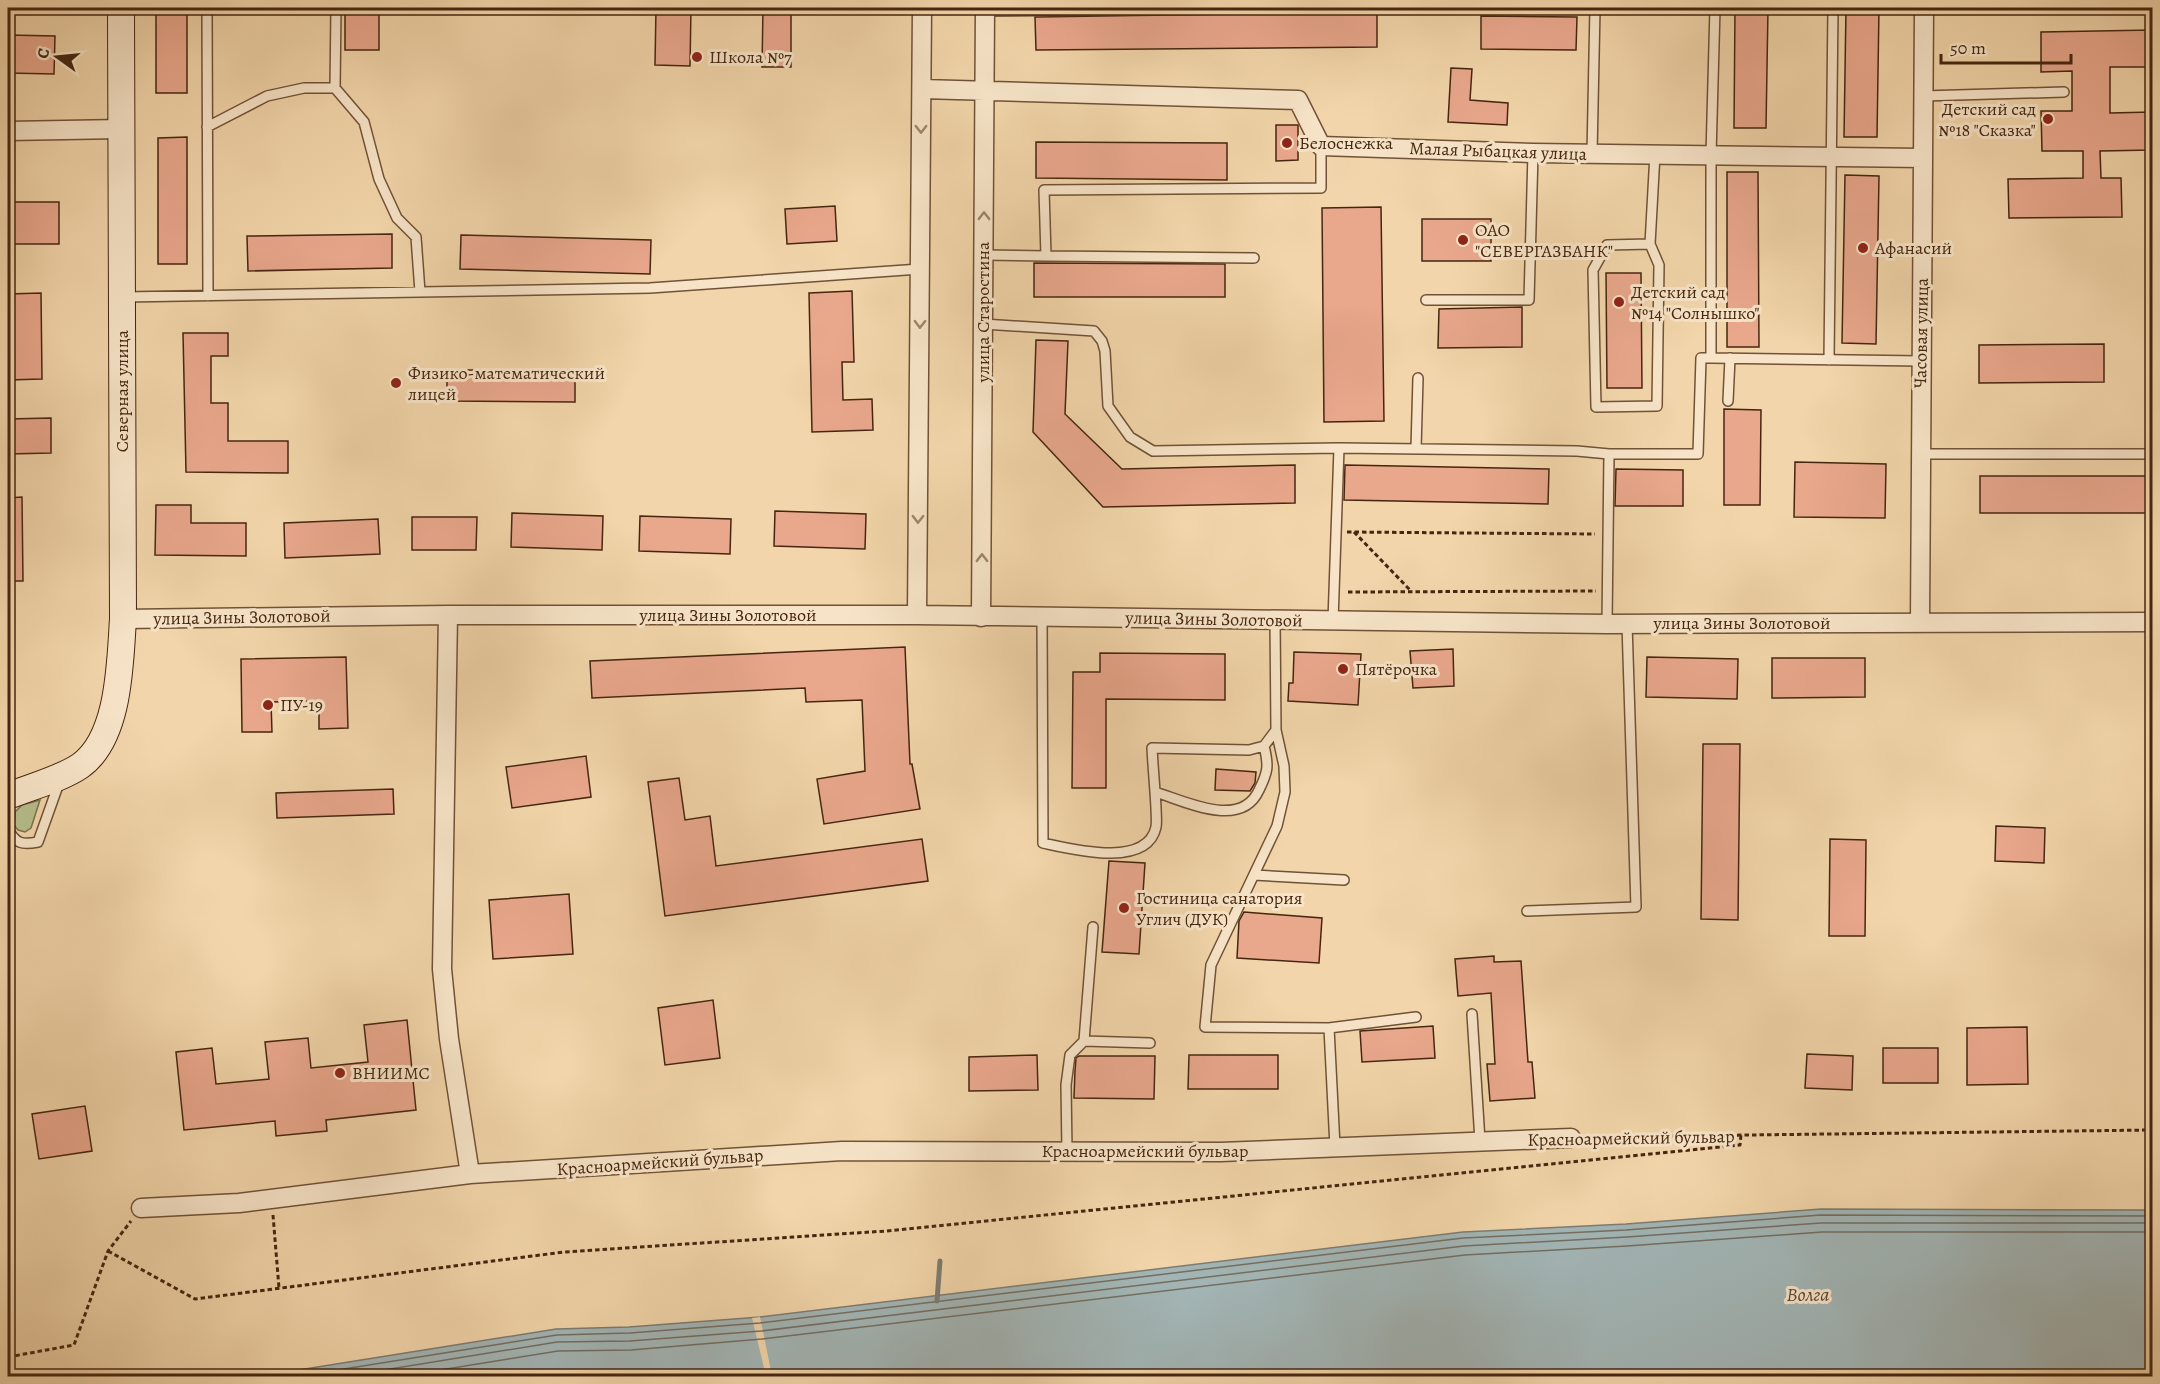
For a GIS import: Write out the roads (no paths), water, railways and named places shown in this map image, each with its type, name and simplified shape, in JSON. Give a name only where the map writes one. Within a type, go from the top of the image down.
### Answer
[{"type":"street","name":"Северная улица","points":[[71,770],[102,739],[112,713],[119,673],[123,619],[121,8]]},
{"type":"street","points":[[917,615],[922,8]]},
{"type":"street","name":"Часовая улица","points":[[1920,622],[1924,8]]},
{"type":"street","name":"улица Старостина","points":[[981,617],[985,9]]},
{"type":"street","points":[[921,89],[1298,100],[1321,146]]},
{"type":"street","points":[[8,131],[121,129]]},
{"type":"street","name":"Малая Рыбацкая улица","points":[[1321,146],[1533,153],[1923,159]]},
{"type":"street","points":[[448,615],[442,969],[449,1039],[470,1174]]},
{"type":"street","name":"улица Зины Золотовой","points":[[123,619],[448,615],[917,615],[1607,624],[2152,622]]},
{"type":"street","points":[[8,796],[71,770]]},
{"type":"street","name":"Красноармейский бульвар","points":[[141,1208],[239,1203],[470,1174],[842,1151],[1221,1152],[1571,1138]]},
{"type":"lane","points":[[207,8],[208,296]]},
{"type":"lane","points":[[336,8],[336,88],[364,122],[379,179],[397,218],[416,237],[420,292]]},
{"type":"lane","points":[[985,9],[1281,8]]},
{"type":"lane","points":[[1592,154],[1595,8]]},
{"type":"lane","points":[[1710,358],[1711,155],[1715,8]]},
{"type":"lane","points":[[1829,360],[1833,8]]},
{"type":"lane","points":[[207,127],[267,96],[304,88],[336,88]]},
{"type":"lane","points":[[1923,96],[2064,92]]},
{"type":"lane","points":[[1046,256],[1044,190],[1321,188],[1321,146]]},
{"type":"lane","points":[[1426,300],[1529,300],[1533,153]]},
{"type":"lane","points":[[1650,244],[1607,245],[1593,270],[1596,407],[1657,406],[1659,265],[1650,244],[1655,154]]},
{"type":"lane","points":[[983,255],[1254,258]]},
{"type":"lane","points":[[122,297],[650,288],[921,269]]},
{"type":"lane","points":[[983,324],[1094,331],[1102,340],[1105,351],[1108,406],[1130,437],[1153,451],[1339,448],[1577,450],[1609,454],[1698,454],[1701,358],[1921,361]]},
{"type":"lane","points":[[1728,400],[1730,358]]},
{"type":"lane","points":[[1416,449],[1418,378]]},
{"type":"lane","points":[[1332,621],[1339,448]]},
{"type":"lane","points":[[1607,624],[1609,454]]},
{"type":"lane","points":[[1920,454],[2152,454]]},
{"type":"lane","points":[[1041,618],[1043,843],[1088,853],[1123,852],[1137,848],[1149,840],[1156,827],[1152,748],[1249,750],[1264,746],[1276,730]]},
{"type":"lane","points":[[1275,620],[1276,730],[1284,766],[1285,792],[1277,826],[1211,964],[1205,1027],[1329,1028],[1416,1017]]},
{"type":"lane","points":[[1527,911],[1636,907],[1626,624]]},
{"type":"lane","points":[[1155,792],[1212,810],[1231,812],[1244,808],[1257,796],[1264,781],[1268,764],[1264,746]]},
{"type":"lane","points":[[8,829],[13,839],[26,844],[38,842],[71,770]]},
{"type":"lane","points":[[1254,875],[1344,880]]},
{"type":"lane","points":[[1067,1152],[1066,1085],[1071,1054],[1084,1041],[1093,927]]},
{"type":"lane","points":[[1472,1014],[1480,1142]]},
{"type":"lane","points":[[1329,1028],[1335,1147]]},
{"type":"lane","points":[[1084,1041],[1150,1043]]},
{"type":"water","name":"Волга","points":[[1821,1209],[2152,1210],[2152,1376],[261,1376],[556,1329],[629,1327],[760,1317],[1463,1232],[1626,1224]]},
{"type":"waterway","points":[[937,1301],[940,1261]]},
{"type":"place","name":"Школа №7","points":[[697,57]]},
{"type":"place","name":"Детский сад №18 \"Сказка\"","points":[[2048,119]]},
{"type":"place","name":"Белоснежка","points":[[1287,143]]},
{"type":"place","name":"ОАО \"СЕВЕРГАЗБАНК\"","points":[[1463,240]]},
{"type":"place","name":"Афанасий","points":[[1863,248]]},
{"type":"place","name":"Детский сад №14 \"Солнышко\"","points":[[1619,302]]},
{"type":"place","name":"Физико-математический лицей","points":[[396,383]]},
{"type":"place","name":"Пятёрочка","points":[[1343,669]]},
{"type":"place","name":"ПУ-19","points":[[268,705]]},
{"type":"place","name":"Гостиница санатория Углич (ДУК)","points":[[1124,908]]},
{"type":"place","name":"ВНИИМС","points":[[340,1073]]}]
